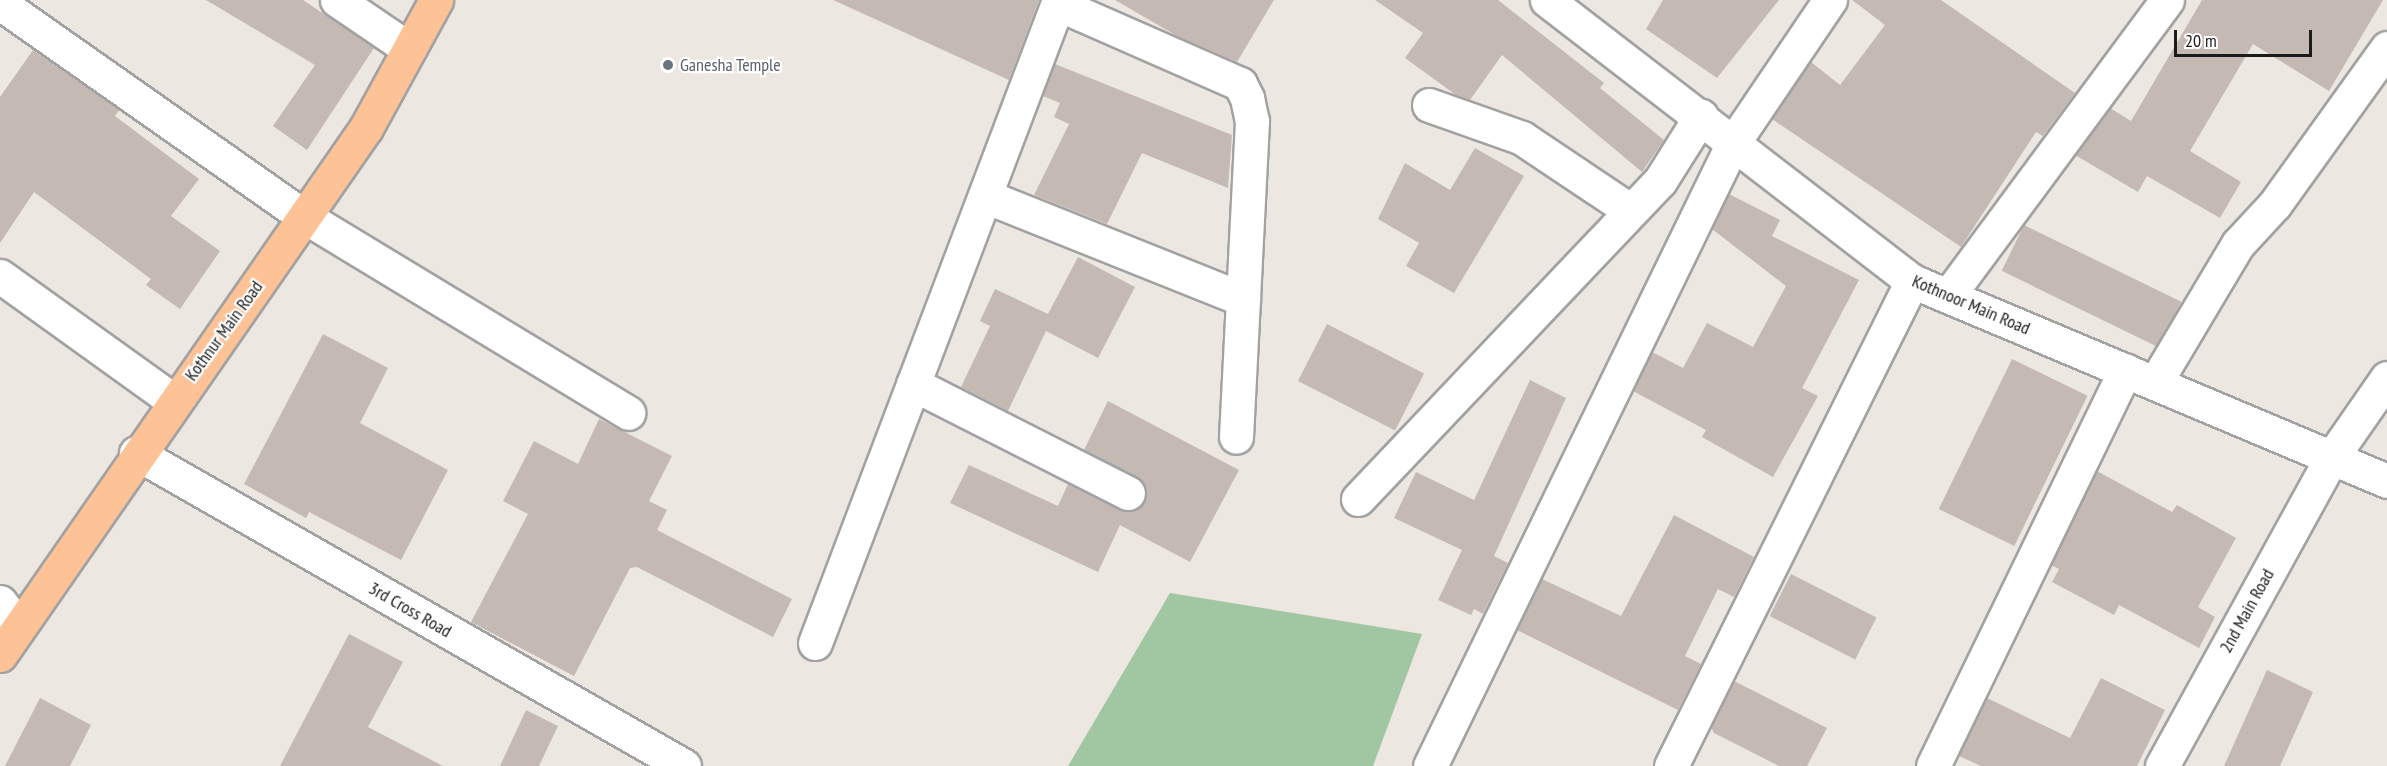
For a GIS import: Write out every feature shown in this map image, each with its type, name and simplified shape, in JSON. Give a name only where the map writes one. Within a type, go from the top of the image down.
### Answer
[{"type":"main road","name":"Kothnur Main Road","points":[[0,655],[10,615],[136,453],[305,217],[366,128],[436,0]]},
{"type":"street","points":[[337,0],[409,49]]},
{"type":"street","name":"Kothnoor Main Road","points":[[1547,0],[1701,116],[1912,281],[2387,481]]},
{"type":"street","points":[[1430,766],[1733,143],[1830,0]]},
{"type":"street","points":[[1948,296],[2166,0]]},
{"type":"street","points":[[815,643],[1058,2],[1240,84],[1252,122],[1236,437]]},
{"type":"street","points":[[0,3],[305,217],[628,412]]},
{"type":"street","points":[[2155,383],[2238,244],[2274,204],[2387,48]]},
{"type":"street","points":[[1429,105],[1522,138],[1631,211]]},
{"type":"street","points":[[1358,499],[1660,181],[1701,116]]},
{"type":"street","points":[[985,196],[1243,299]]},
{"type":"street","points":[[0,276],[174,401]]},
{"type":"street","points":[[1671,766],[1912,281]]},
{"type":"street","points":[[1934,766],[2125,370]]},
{"type":"street","name":"2nd Main Road","points":[[2162,766],[2332,457],[2387,378]]},
{"type":"street","points":[[913,384],[1128,493]]},
{"type":"street","name":"3rd Cross Road","points":[[136,453],[684,766]]},
{"type":"green space","points":[[1170,593],[1422,634],[1373,766],[1068,766]]},
{"type":"building","points":[[206,0],[303,0],[374,48],[307,150],[273,126],[315,65]]},
{"type":"building","points":[[833,0],[1039,0],[1009,80]]},
{"type":"building","points":[[1115,0],[1274,0],[1237,62],[1177,36]]},
{"type":"building","points":[[1375,0],[1498,0],[1604,83],[1600,88],[1664,140],[1642,172],[1502,55],[1470,100],[1456,95],[1405,58],[1423,33]]},
{"type":"building","points":[[1663,0],[1779,0],[1717,78],[1646,29]]},
{"type":"building","points":[[1852,0],[1941,0],[2075,93],[2043,136],[2036,132],[1961,247],[1772,119],[1811,62],[1840,85],[1885,25]]},
{"type":"building","points":[[2202,0],[2383,0],[2329,91],[2253,44],[2190,151],[2241,182],[2220,218],[2147,176],[2138,192],[2075,155],[2110,108],[2131,121]]},
{"type":"building","points":[[33,50],[119,110],[115,116],[199,179],[171,216],[220,251],[180,309],[146,285],[151,279],[34,192],[0,243],[0,97]]},
{"type":"building","points":[[1055,64],[1232,135],[1228,188],[1142,153],[1107,224],[1034,195],[1069,124],[1054,117],[1060,103],[1043,96]]},
{"type":"building","points":[[1475,148],[1524,176],[1454,293],[1406,266],[1419,243],[1378,219],[1405,163],[1450,190]]},
{"type":"building","points":[[1729,194],[1780,220],[1772,236],[1859,280],[1802,388],[1818,396],[1773,477],[1702,437],[1706,430],[1633,391],[1652,352],[1683,368],[1707,323],[1753,347],[1786,286],[1712,229]]},
{"type":"building","points":[[2024,225],[2181,302],[2159,348],[2002,271]]},
{"type":"building","points":[[1078,257],[1135,287],[1098,358],[1046,331],[1008,411],[961,387],[990,326],[980,321],[995,289],[1048,314]]},
{"type":"building","points":[[1327,324],[1424,373],[1395,431],[1298,381]]},
{"type":"building","points":[[323,334],[388,368],[360,423],[448,470],[401,560],[309,512],[306,518],[244,484]]},
{"type":"building","points":[[2012,359],[2087,396],[2014,546],[1939,509]]},
{"type":"building","points":[[1530,380],[1566,398],[1494,556],[1508,563],[1483,614],[1474,609],[1471,615],[1438,600],[1462,550],[1394,518],[1416,472],[1474,500]]},
{"type":"building","points":[[1108,401],[1239,470],[1190,562],[1120,525],[1098,572],[950,503],[969,465],[1058,506],[1068,484],[1120,510],[1138,509],[1147,493],[1143,482],[1084,450]]},
{"type":"building","points":[[599,419],[672,456],[649,501],[667,510],[657,530],[792,599],[773,637],[637,567],[630,568],[574,676],[471,622],[528,514],[503,501],[534,441],[578,464]]},
{"type":"building","points":[[2097,471],[2172,512],[2177,505],[2236,538],[2198,607],[2215,617],[2199,648],[2119,605],[2114,615],[2052,582],[2059,569],[2051,565]]},
{"type":"building","points":[[1674,515],[1754,557],[1734,597],[1718,589],[1685,656],[1701,664],[1678,710],[1517,630],[1542,579],[1621,616]]},
{"type":"building","points":[[1791,574],[1877,618],[1855,659],[1770,616]]},
{"type":"building","points":[[349,634],[403,662],[368,727],[443,766],[280,766]]},
{"type":"building","points":[[2267,670],[2313,692],[2280,766],[2224,766]]},
{"type":"building","points":[[2101,678],[2165,710],[2137,766],[1981,766],[1959,756],[1987,698],[2070,738]]},
{"type":"building","points":[[1734,681],[1827,728],[1807,766],[1779,766],[1714,733],[1711,727]]},
{"type":"building","points":[[40,698],[91,725],[70,766],[5,766]]},
{"type":"building","points":[[526,710],[558,726],[539,766],[500,766]]},
{"type":"place","name":"Ganesha Temple","points":[[668,65]]}]
